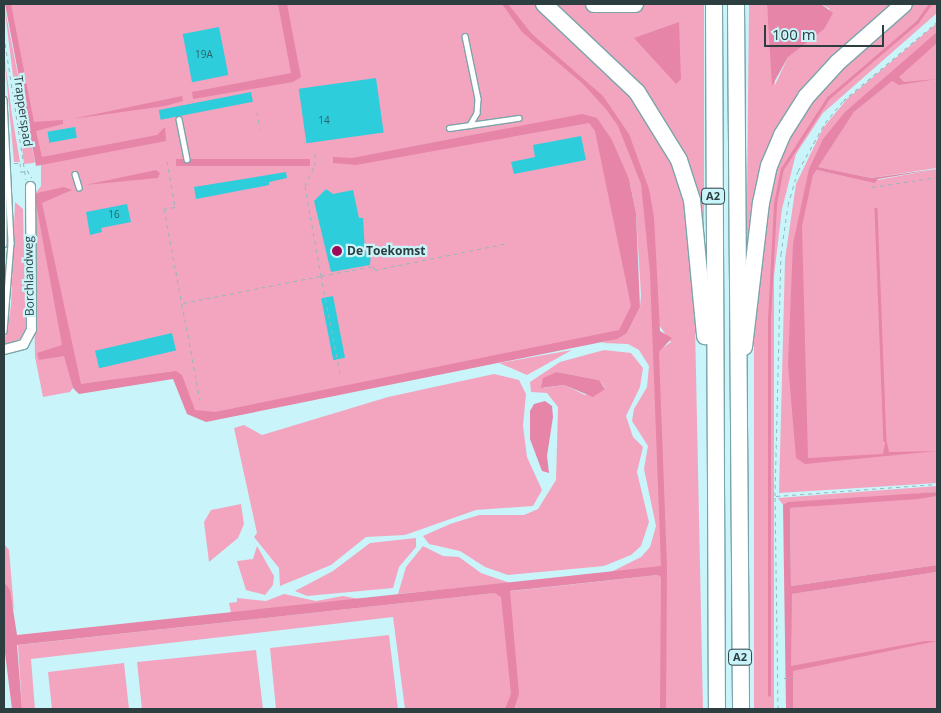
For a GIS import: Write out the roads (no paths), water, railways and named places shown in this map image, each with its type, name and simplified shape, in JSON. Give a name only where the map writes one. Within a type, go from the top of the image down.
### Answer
[{"type":"highway","name":"A2","points":[[544,4],[637,92],[680,160],[692,200],[699,296],[713,388]]},
{"type":"highway","points":[[594,4],[636,4]]},
{"type":"highway","name":"A2","points":[[714,4],[713,388],[717,709]]},
{"type":"highway","name":"A2","points":[[736,4],[737,383],[741,709]]},
{"type":"highway","name":"A2","points":[[737,383],[751,312],[761,203],[769,166],[782,135],[806,98],[837,63],[904,4]]},
{"type":"street","name":"Borchlandweg","points":[[4,349],[23,344],[31,329],[34,185]]},
{"type":"lane","points":[[466,36],[478,99],[477,113],[470,125]]},
{"type":"lane","points":[[4,100],[9,164],[11,243],[4,331]]},
{"type":"lane","points":[[449,128],[518,118]]},
{"type":"lane","points":[[179,119],[187,159]]},
{"type":"lane","points":[[4,168],[4,244]]},
{"type":"lane","points":[[75,174],[79,187]]},
{"type":"waterway","points":[[769,695],[769,320],[775,204],[782,169],[828,98],[917,22],[930,4]]},
{"type":"waterway","points":[[876,209],[885,440]]},
{"type":"place","name":"De Toekomst","points":[[337,251]]}]
